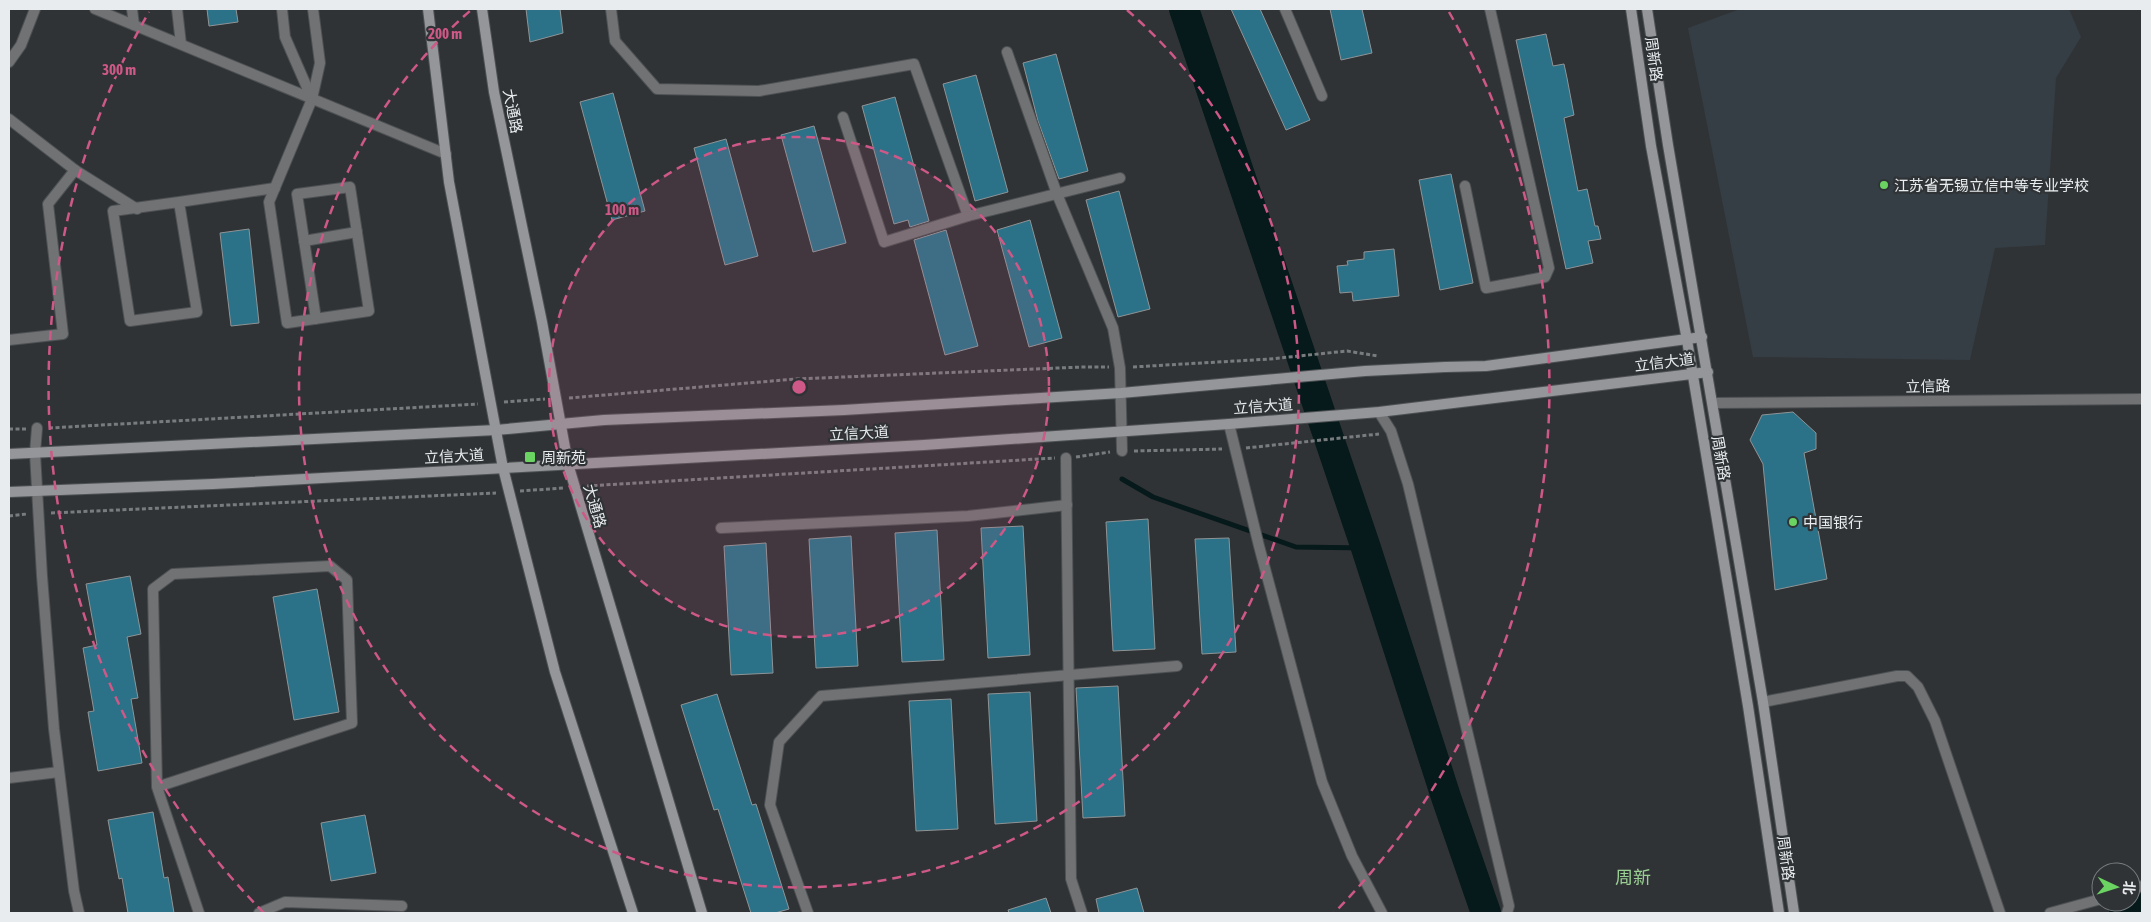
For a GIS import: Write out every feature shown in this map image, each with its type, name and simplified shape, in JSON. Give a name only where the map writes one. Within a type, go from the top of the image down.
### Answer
[{"type":"street","points":[[9,62],[21,45],[35,9]]},
{"type":"street","points":[[95,9],[446,154]]},
{"type":"street","points":[[132,9],[134,25]]},
{"type":"street","points":[[176,9],[181,44]]},
{"type":"street","points":[[282,9],[285,36],[312,99]]},
{"type":"street","points":[[314,9],[320,62],[312,99],[269,202],[287,323],[316,319],[369,311],[350,187],[297,194],[316,319]]},
{"type":"street","points":[[428,9],[449,182],[503,468],[554,672],[634,913]]},
{"type":"street","name":"大通路","points":[[482,9],[494,92],[542,322],[568,464],[702,913]]},
{"type":"street","points":[[611,9],[615,41],[657,89],[759,91],[914,64],[968,216]]},
{"type":"street","points":[[1285,9],[1322,96]]},
{"type":"street","points":[[1464,186],[1486,288],[1545,277],[1549,268],[1490,9]]},
{"type":"street","name":"周新路","points":[[1631,9],[1651,146],[1687,340],[1748,706],[1779,913]]},
{"type":"street","name":"周新路","points":[[1647,9],[1668,145],[1763,702],[1794,913]]},
{"type":"street","points":[[1007,52],[1057,194],[1113,328],[1122,393],[1122,451]]},
{"type":"street","points":[[843,117],[884,242],[968,216],[1120,178]]},
{"type":"street","points":[[9,119],[76,170],[137,209]]},
{"type":"street","points":[[9,340],[64,334],[48,204],[76,170]]},
{"type":"street","points":[[178,202],[197,312],[130,320],[113,211],[275,188]]},
{"type":"street","points":[[304,241],[357,232]]},
{"type":"street","name":"立信大道","points":[[9,454],[496,430],[604,420],[844,410],[1122,393],[1365,371],[1445,366],[1486,366],[1702,337]]},
{"type":"street","name":"立信大道","points":[[9,492],[213,484],[503,468],[914,445],[1229,424],[1379,412],[1708,372]]},
{"type":"street","name":"立信路","points":[[1713,403],[2142,399]]},
{"type":"street","points":[[1379,412],[1391,431],[1408,484],[1509,906],[1507,913]]},
{"type":"street","points":[[1229,424],[1259,546],[1322,782],[1352,856],[1382,913]]},
{"type":"street","points":[[37,428],[35,453],[42,576],[59,772],[74,891],[79,913]]},
{"type":"street","points":[[1066,458],[1071,879],[1082,913]]},
{"type":"street","points":[[721,528],[968,516],[1067,505]]},
{"type":"street","points":[[157,787],[352,724],[347,580],[330,566],[173,574],[153,589],[157,787],[199,913]]},
{"type":"street","points":[[808,913],[770,806],[779,742],[821,696],[1177,666]]},
{"type":"street","points":[[1763,702],[1897,676],[1907,676],[1918,687],[1935,721],[2000,913]]},
{"type":"street","points":[[9,778],[59,772]]},
{"type":"street","points":[[259,913],[285,902],[402,906]]},
{"type":"street","points":[[2050,913],[2091,902]]},
{"type":"path","points":[[9,430],[556,399],[796,378],[1082,367],[1120,368],[1270,359],[1348,351]]},
{"type":"path","points":[[9,516],[509,492],[1066,458],[1122,451],[1235,449],[1368,437]]},
{"type":"shaded area","name":"江苏省无锡立信中等专业学校","points":[[1740,9],[2069,9],[2081,37],[2056,78],[2045,245],[1995,248],[1970,360],[1753,357],[1688,28]]},
{"type":"building","points":[[207,9],[236,9],[238,22],[209,26]]},
{"type":"building","points":[[526,9],[560,9],[563,33],[530,42]]},
{"type":"building","points":[[1231,9],[1260,9],[1310,120],[1286,130]]},
{"type":"building","points":[[1330,9],[1362,9],[1372,53],[1341,60]]},
{"type":"building","points":[[1546,34],[1553,66],[1564,64],[1567,78],[1574,115],[1564,118],[1578,191],[1587,189],[1595,226],[1598,226],[1601,239],[1588,241],[1593,263],[1566,269],[1516,40]]},
{"type":"building","points":[[1056,54],[1088,171],[1059,179],[1038,121],[1023,63]]},
{"type":"building","points":[[976,75],[1008,192],[975,201],[943,84]]},
{"type":"building","points":[[613,93],[645,211],[612,220],[580,102]]},
{"type":"building","points":[[895,97],[929,221],[910,227],[908,220],[894,224],[862,106]]},
{"type":"building","points":[[814,126],[846,243],[813,252],[781,135]]},
{"type":"building","points":[[726,139],[758,256],[725,265],[694,148]]},
{"type":"building","points":[[1451,174],[1473,283],[1440,290],[1419,180]]},
{"type":"building","points":[[1119,191],[1150,309],[1118,317],[1086,200]]},
{"type":"building","points":[[1030,220],[1062,338],[1029,347],[997,230]]},
{"type":"building","points":[[249,229],[259,323],[231,326],[220,233]]},
{"type":"building","points":[[946,230],[978,346],[945,355],[914,240]]},
{"type":"building","points":[[1394,249],[1399,296],[1353,301],[1352,292],[1340,293],[1337,266],[1348,265],[1347,261],[1364,259],[1364,252]]},
{"type":"building","name":"中国银行","points":[[1793,412],[1816,433],[1816,449],[1804,453],[1827,579],[1775,590],[1763,464],[1750,440],[1762,415]]},
{"type":"building","points":[[1148,519],[1155,649],[1113,651],[1106,522]]},
{"type":"building","points":[[1023,526],[1030,655],[988,658],[981,528]]},
{"type":"building","points":[[937,530],[944,660],[902,662],[895,533]]},
{"type":"building","points":[[851,536],[858,666],[816,668],[809,539]]},
{"type":"building","points":[[1229,538],[1236,652],[1202,654],[1195,539]]},
{"type":"building","points":[[766,543],[773,673],[731,675],[724,546]]},
{"type":"building","points":[[130,576],[141,634],[127,637],[138,698],[131,699],[142,763],[98,771],[88,712],[94,711],[83,648],[97,645],[86,584]]},
{"type":"building","points":[[317,589],[339,712],[294,720],[273,597]]},
{"type":"building","points":[[1118,686],[1125,816],[1083,818],[1076,688]]},
{"type":"building","points":[[1030,692],[1037,821],[995,824],[988,694]]},
{"type":"building","points":[[717,694],[752,805],[756,804],[789,909],[775,913],[751,913],[718,809],[714,810],[681,705]]},
{"type":"building","points":[[951,699],[958,829],[916,831],[909,701]]},
{"type":"building","points":[[153,812],[164,878],[168,877],[174,913],[128,913],[122,878],[119,879],[108,820]]},
{"type":"building","points":[[365,815],[376,873],[331,881],[321,823]]},
{"type":"building","points":[[1137,888],[1144,913],[1099,913],[1096,899]]},
{"type":"building","points":[[1046,898],[1051,913],[1009,913],[1008,910]]},
{"type":"waterway","points":[[1184,9],[1366,548],[1446,797],[1486,913]]},
{"type":"waterway","points":[[1122,479],[1153,497],[1296,547],[1366,548]]},
{"type":"waterway","points":[[2124,913],[2142,908]]},
{"type":"place","name":"江苏省无锡立信中等专业学校","points":[[1884,185]]},
{"type":"place","name":"周新苑","points":[[530,457]]},
{"type":"place","name":"中国银行","points":[[1793,522]]},
{"type":"district","name":"周新","points":[[1633,877]]}]
